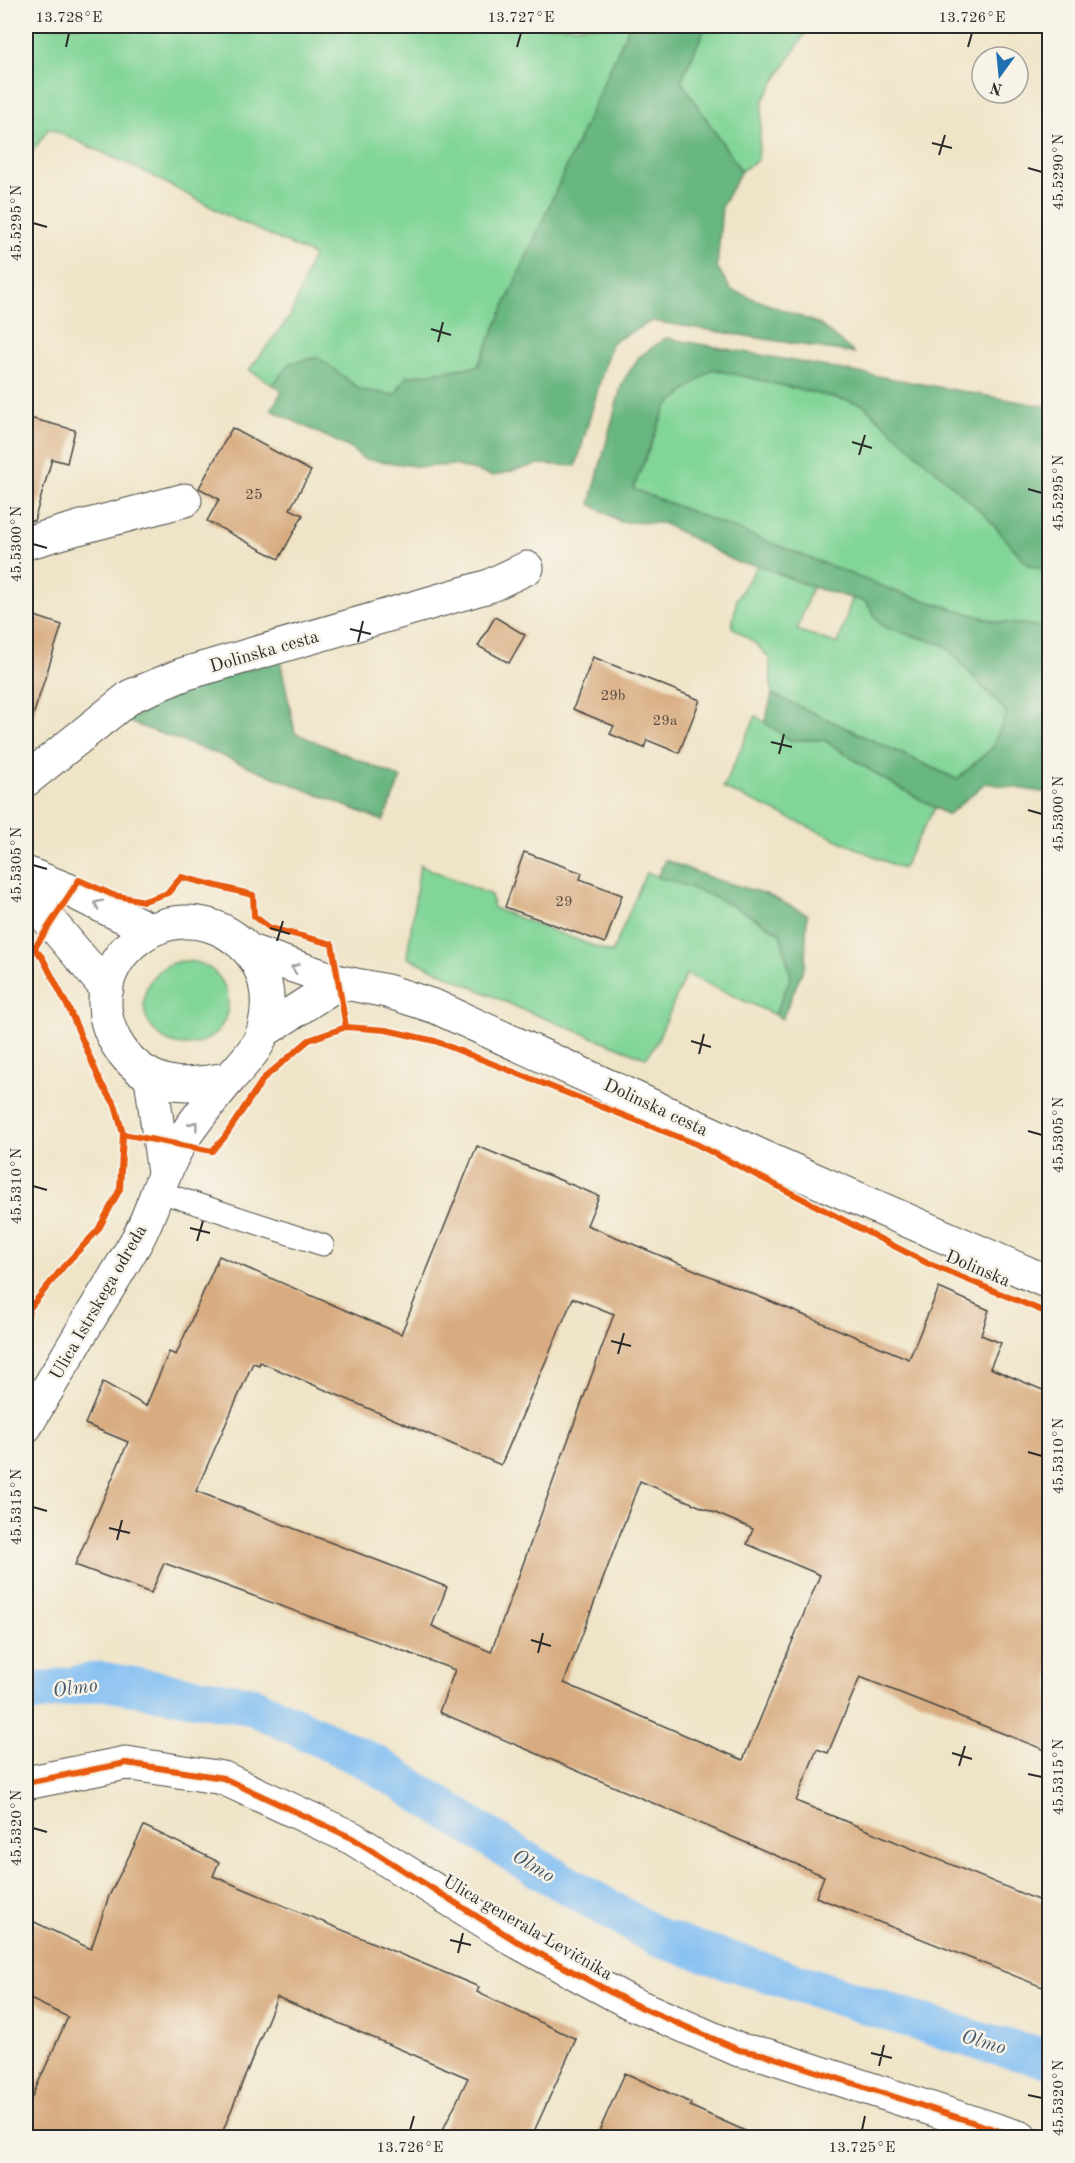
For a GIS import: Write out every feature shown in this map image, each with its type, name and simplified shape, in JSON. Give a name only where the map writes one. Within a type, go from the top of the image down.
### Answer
[{"type":"street","points":[[26,543],[185,500]]},
{"type":"street","name":"Dolinska cesta","points":[[26,780],[131,696],[195,671],[489,586],[527,568]]},
{"type":"street","points":[[26,873],[73,892],[150,930]]},
{"type":"street","points":[[26,897],[42,912],[107,989]]},
{"type":"street","points":[[161,1183],[179,1144],[250,1055],[264,1031],[268,1003],[264,976],[250,951],[229,933],[203,923],[175,922],[150,930],[130,944],[114,965],[107,989],[106,1015],[114,1039],[129,1060],[151,1077],[174,1083],[202,1083],[229,1079]]},
{"type":"street","name":"Dolinska cesta","points":[[250,951],[340,982],[387,991],[436,1007],[774,1162],[1050,1282]]},
{"type":"street","points":[[264,1031],[340,982]]},
{"type":"street","points":[[151,1077],[161,1183]]},
{"type":"street","name":"Ulica Istrskega odreda","points":[[26,1426],[138,1238],[161,1183]]},
{"type":"street","name":"Ulica generala Levičnika","points":[[26,1783],[126,1763],[224,1778],[352,1838],[516,1941],[629,2002],[739,2050],[766,2055],[1021,2138]]},
{"type":"lane","points":[[161,1183],[323,1245]]},
{"type":"green space","points":[[26,26],[629,26],[478,366],[406,377],[395,395],[361,390],[318,358],[290,363],[273,385],[249,370],[291,315],[313,255],[230,217],[147,173],[49,128],[26,161]]},
{"type":"green space","points":[[629,26],[706,26],[681,81],[741,171],[722,206],[717,267],[731,290],[819,324],[854,353],[652,321],[611,343],[576,466],[539,464],[493,476],[455,465],[422,467],[364,459],[348,447],[271,410],[282,391],[273,385],[290,363],[318,357],[361,390],[395,395],[406,377],[478,366]]},
{"type":"green space","points":[[706,26],[810,26],[763,100],[758,160],[741,171],[681,81]]},
{"type":"green space","points":[[666,338],[1049,407],[1049,571],[1028,565],[987,517],[862,404],[712,369],[666,407],[633,489],[897,592],[997,622],[1031,625],[1049,630],[1049,793],[985,783],[948,815],[884,779],[824,740],[790,740],[765,723],[772,694],[957,779],[992,748],[1007,713],[944,645],[882,626],[866,602],[812,587],[758,565],[738,563],[663,523],[621,522],[590,504],[622,383],[639,357]]},
{"type":"green space","points":[[711,369],[862,404],[987,517],[1028,565],[1049,571],[1049,630],[1031,625],[997,622],[897,592],[633,489],[666,407]]},
{"type":"green space","points":[[758,565],[812,587],[797,630],[838,644],[852,598],[866,602],[882,626],[944,645],[1007,713],[992,748],[957,779],[772,694],[769,658],[757,645],[732,627],[737,598]]},
{"type":"green space","points":[[280,659],[295,733],[401,778],[383,821],[220,755],[126,721],[181,691]]},
{"type":"green space","points":[[756,716],[790,740],[824,740],[884,779],[935,807],[902,869],[723,788]]},
{"type":"green space","points":[[665,860],[714,879],[766,894],[807,914],[805,965],[782,1019],[775,1015],[791,976],[780,933],[720,900],[657,877]]},
{"type":"green space","points":[[420,865],[491,895],[493,908],[612,953],[646,873],[681,883],[723,900],[780,933],[791,976],[775,1015],[686,974],[656,1044],[646,1058],[521,1009],[407,957]]},
{"type":"green space","points":[[186,961],[209,968],[221,980],[228,1003],[221,1026],[209,1038],[186,1045],[163,1038],[151,1026],[144,1003],[151,980],[163,968]]},
{"type":"building","points":[[26,417],[75,430],[67,463],[52,459],[34,521],[26,520]]},
{"type":"building","points":[[232,428],[311,471],[290,509],[303,515],[279,559],[207,521],[219,499],[199,488]]},
{"type":"building","points":[[26,613],[62,625],[32,719],[26,718]]},
{"type":"building","points":[[495,617],[525,635],[509,663],[478,646]]},
{"type":"building","points":[[593,657],[700,700],[679,753],[647,740],[644,748],[610,734],[614,726],[573,709]]},
{"type":"building","points":[[524,852],[582,873],[580,879],[622,895],[605,943],[505,907]]},
{"type":"building","points":[[477,1146],[599,1196],[587,1225],[909,1359],[939,1288],[989,1310],[981,1335],[1001,1343],[990,1368],[1050,1393],[1050,1752],[860,1677],[828,1753],[817,1749],[796,1801],[1050,1905],[1050,1990],[816,1897],[824,1876],[439,1712],[455,1670],[164,1563],[151,1593],[75,1565],[128,1442],[85,1424],[103,1382],[146,1406],[169,1352],[176,1355],[219,1256],[401,1334]],"holes":[[[573,1298],[614,1314],[491,1652],[432,1626],[447,1587],[196,1491],[253,1363],[259,1365],[260,1362],[501,1465]],[[640,1481],[753,1529],[747,1544],[820,1575],[743,1760],[564,1683]]]},
{"type":"building","points":[[144,1826],[219,1862],[213,1876],[479,1987],[477,1992],[576,2039],[531,2138],[439,2138],[468,2078],[277,1997],[220,2138],[26,2138],[26,2110],[68,2017],[26,1997],[26,1918],[91,1949],[109,1896]]},
{"type":"building","points":[[625,2073],[691,2103],[690,2106],[761,2138],[596,2138]]},
{"type":"waterway","name":"Olmo","points":[[26,1694],[101,1681],[253,1706],[373,1763],[526,1861],[659,1938],[985,2043],[1050,2059]]},
{"type":"cycle path","points":[[34,949],[79,880],[113,895],[144,901],[168,893],[181,877],[253,895],[254,916],[270,928],[332,944],[346,1027]]},
{"type":"cycle path","points":[[26,939],[42,957],[70,1011],[101,1083],[115,1105],[123,1134],[120,1189],[98,1230],[64,1266],[29,1309],[26,1329]]},
{"type":"cycle path","name":"Dolinska","points":[[123,1134],[212,1151],[224,1138],[264,1078],[309,1040],[346,1027],[386,1030],[435,1041],[696,1144],[927,1263],[1050,1314]]},
{"type":"cycle path","points":[[26,1783],[126,1763],[223,1778],[352,1838],[516,1941],[629,2002],[739,2050],[766,2055],[1021,2138]]}]
